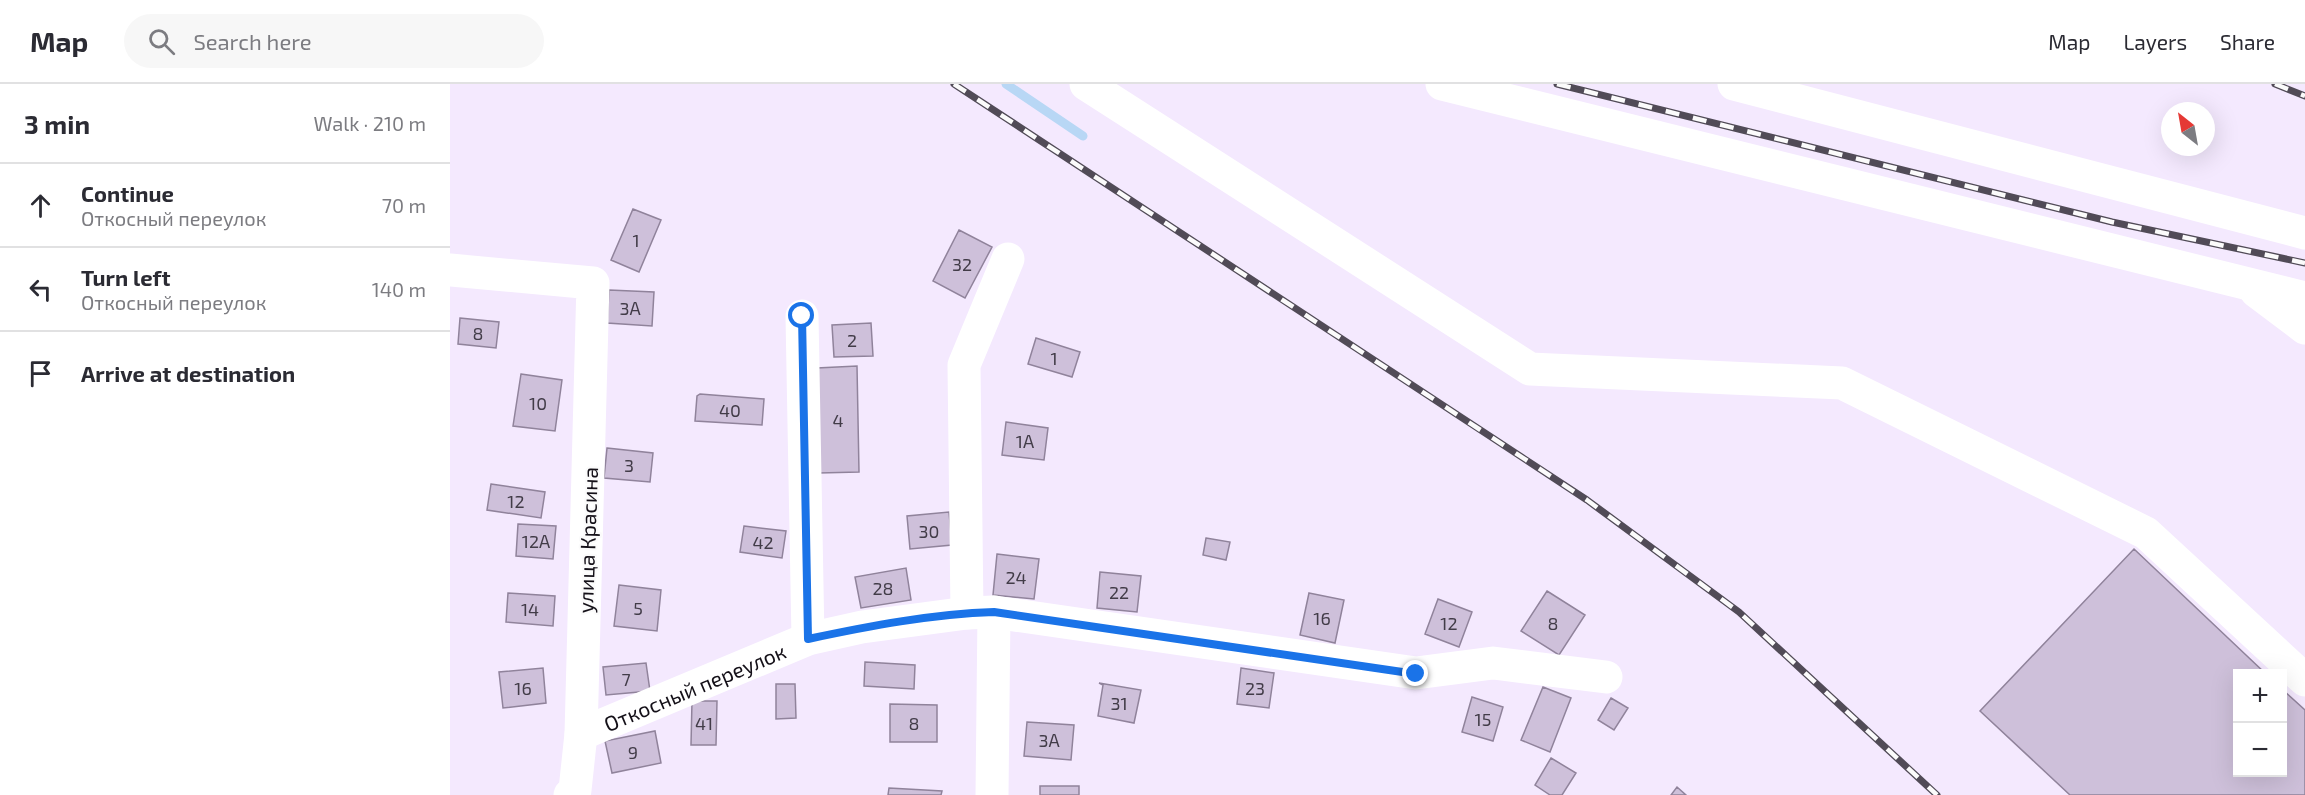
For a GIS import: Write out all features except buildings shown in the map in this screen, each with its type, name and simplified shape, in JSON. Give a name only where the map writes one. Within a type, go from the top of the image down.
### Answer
[{"type":"street","points":[[1086,84],[1530,369],[1842,383],[2146,533],[2305,680]]},
{"type":"street","points":[[1442,84],[2305,298]]},
{"type":"street","points":[[1734,84],[2305,233]]},
{"type":"street","points":[[992,795],[964,365],[1008,260]]},
{"type":"street","name":"улица Красина","points":[[450,270],[593,283],[581,734],[575,790],[570,795]]},
{"type":"street","points":[[2246,283],[2305,328]]},
{"type":"street","name":"Откосный переулок","points":[[802,316],[808,639]]},
{"type":"street","name":"Откосный переулок","points":[[581,734],[808,639],[862,627],[980,613],[1416,674],[1493,663],[1606,677]]},
{"type":"street","points":[[2271,649],[2305,658]]},
{"type":"waterway","points":[[1006,84],[1083,136]]},
{"type":"railway","points":[[954,84],[1587,500],[1739,612],[1937,795]]},
{"type":"railway","points":[[1557,84],[2112,222],[2305,263]]},
{"type":"railway","points":[[2275,84],[2305,96]]},
{"type":"route","points":[[802,316],[808,639],[862,627],[967,613],[994,612],[1416,674]]}]
